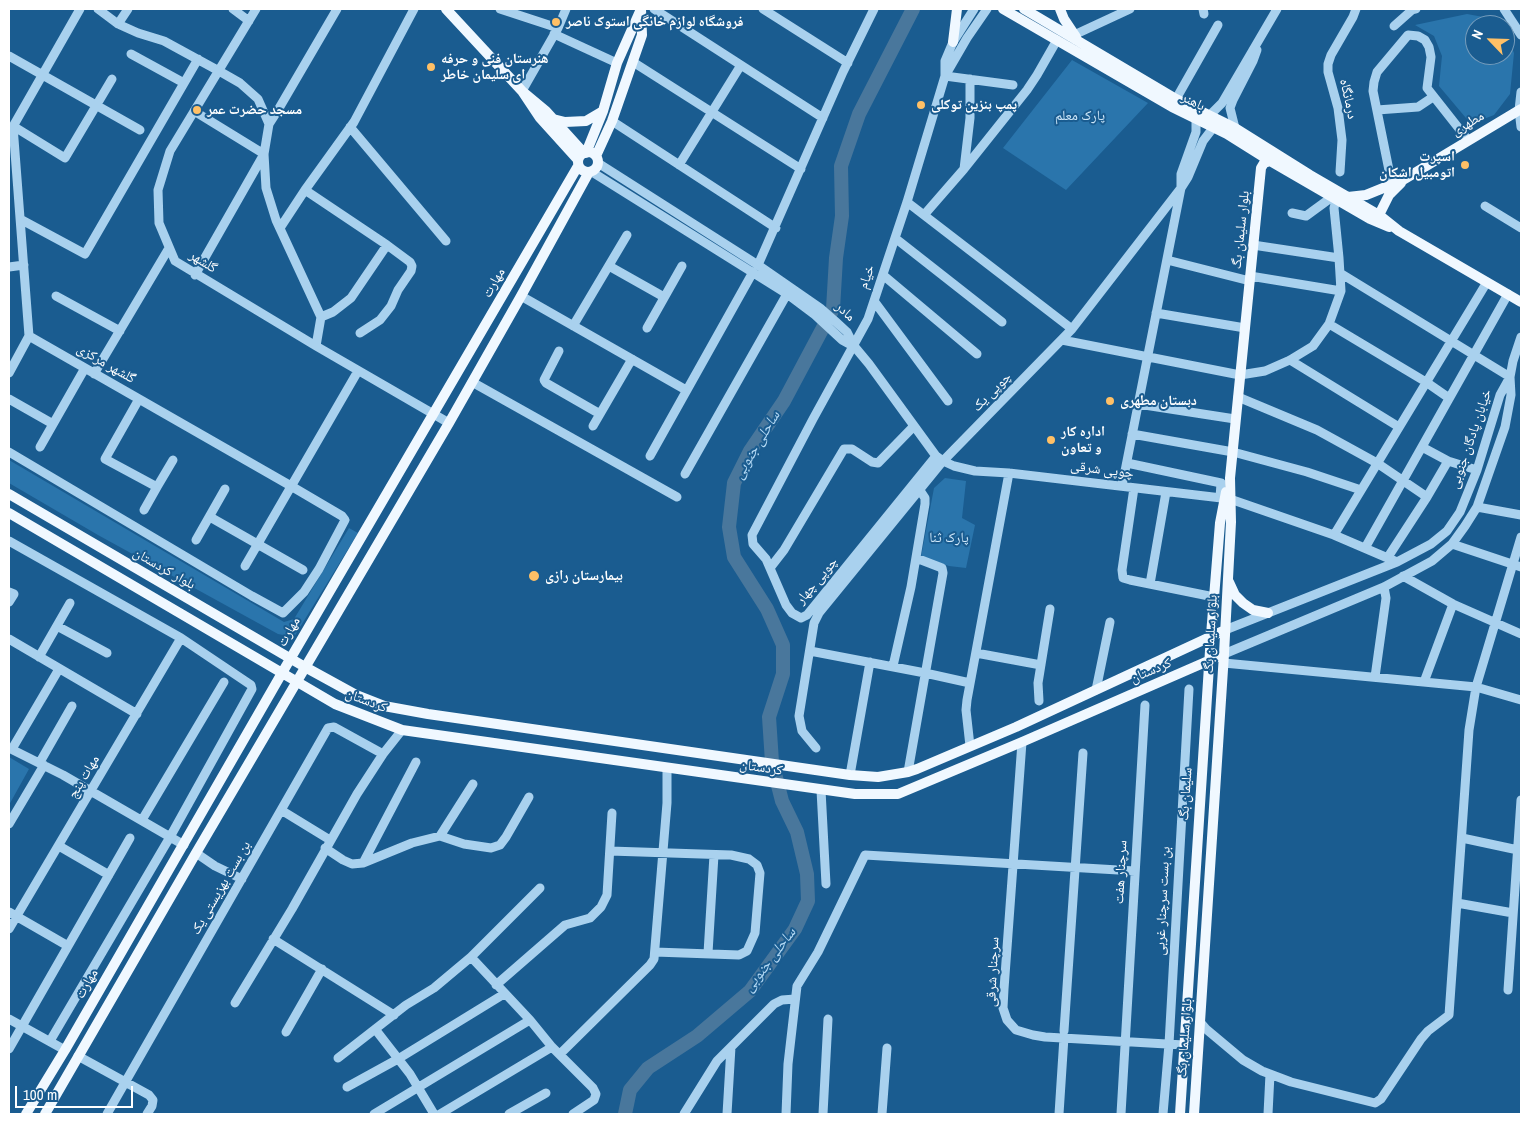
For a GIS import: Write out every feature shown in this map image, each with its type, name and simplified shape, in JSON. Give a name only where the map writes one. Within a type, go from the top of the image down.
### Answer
[{"type":"main road","points":[[446,9],[522,91],[546,111],[588,162]]},
{"type":"main road","name":"مهارت","points":[[26,1114],[433,415],[612,121],[642,35],[640,9]]},
{"type":"main road","name":"مهارت","points":[[45,1114],[449,423],[521,296],[588,162],[617,63],[640,9]]},
{"type":"main road","points":[[953,42],[957,9]]},
{"type":"main road","name":"باهنر","points":[[1003,9],[1196,120],[1227,134],[1270,162],[1334,198],[1375,217],[1521,302]]},
{"type":"main road","name":"باهنر","points":[[1024,9],[1176,99],[1235,128],[1348,197],[1375,217]]},
{"type":"main road","points":[[1060,9],[1074,35],[1084,44]]},
{"type":"main road","points":[[522,91],[540,118],[588,162]]},
{"type":"main road","name":"مطهری","points":[[1348,197],[1366,195],[1403,180],[1520,109]]},
{"type":"main road","points":[[553,119],[565,122],[586,121],[603,112]]},
{"type":"main road","name":"بلوار سلیمان بگ","points":[[1194,1114],[1228,580],[1225,499],[1233,452],[1261,168],[1264,163],[1270,162]]},
{"type":"main road","points":[[1375,217],[1389,195],[1403,180]]},
{"type":"main road","name":"بلوار کردستان","points":[[9,494],[305,667]]},
{"type":"main road","name":"سلیمان بگ","points":[[1180,1114],[1210,635],[1220,523],[1225,499]]},
{"type":"main road","points":[[9,513],[296,682]]},
{"type":"main road","points":[[1228,580],[1235,596],[1243,604],[1254,610],[1268,613]]},
{"type":"main road","name":"خیابان پادگان جنوبی","points":[[1210,635],[1225,630]]},
{"type":"main road","name":"کردستان","points":[[305,667],[356,695],[384,706],[785,766],[878,777],[908,772],[1016,727],[1210,635]]},
{"type":"main road","name":"کردستان","points":[[296,682],[335,704],[402,730],[821,790],[855,794],[898,794],[1209,662],[1224,658]]},
{"type":"main road","points":[[1016,727],[1022,742]]},
{"type":"main road","points":[[184,844],[196,853]]},
{"type":"main road","points":[[65,1050],[78,1056]]},
{"type":"street","points":[[9,373],[29,336],[11,130],[80,9]]},
{"type":"street","points":[[98,9],[118,24],[138,34],[164,41],[240,83],[258,99],[269,124]]},
{"type":"street","points":[[118,24],[128,9]]},
{"type":"street","points":[[233,9],[249,20]]},
{"type":"street","name":"گلشهر","points":[[256,9],[170,151],[158,190],[160,223],[175,261],[195,275],[449,423]]},
{"type":"street","points":[[316,346],[321,317],[280,228],[266,188],[264,154],[269,124],[337,9]]},
{"type":"street","points":[[280,228],[350,127],[414,9]]},
{"type":"street","points":[[500,9],[556,31],[617,63]]},
{"type":"street","points":[[522,91],[556,31],[566,9]]},
{"type":"street","points":[[654,9],[823,118]]},
{"type":"street","points":[[763,9],[848,63]]},
{"type":"street","points":[[650,456],[756,268],[776,228],[823,118],[873,9]]},
{"type":"street","name":"خیام","points":[[945,76],[945,61],[953,42],[974,9]]},
{"type":"street","name":"خیام","points":[[854,346],[868,319],[883,275],[945,76],[967,38],[987,9]]},
{"type":"street","points":[[1074,35],[1130,9]]},
{"type":"street","points":[[1209,116],[1222,103],[1277,9]]},
{"type":"street","name":"درمانگاه","points":[[1340,172],[1342,140],[1338,108],[1328,72],[1328,64],[1356,9]]},
{"type":"street","points":[[1394,26],[1412,10],[1416,9]]},
{"type":"street","points":[[1504,9],[1521,34]]},
{"type":"street","points":[[1176,99],[1218,25]]},
{"type":"street","points":[[1392,185],[1376,110],[1373,92],[1374,82],[1377,72],[1408,35],[1418,36],[1430,46],[1431,57],[1427,88],[1468,140]]},
{"type":"street","points":[[1235,128],[1230,108],[1253,61],[1260,36]]},
{"type":"street","points":[[924,215],[964,169],[1026,90],[1038,74],[1057,40]]},
{"type":"street","points":[[131,54],[184,83]]},
{"type":"street","points":[[9,56],[140,130]]},
{"type":"street","points":[[20,219],[85,254],[198,59]]},
{"type":"street","points":[[633,62],[801,168]]},
{"type":"street","points":[[679,165],[741,65]]},
{"type":"street","points":[[945,76],[1013,85]]},
{"type":"street","points":[[11,130],[65,158],[112,79]]},
{"type":"street","points":[[964,169],[970,118],[970,79]]},
{"type":"street","points":[[1521,92],[1521,127]]},
{"type":"street","points":[[1376,110],[1418,107],[1433,97]]},
{"type":"street","points":[[194,111],[264,154]]},
{"type":"street","name":"چوپی یک","points":[[1181,188],[1181,174],[1196,132],[1196,120]]},
{"type":"street","points":[[612,121],[776,228]]},
{"type":"street","points":[[350,127],[446,241]]},
{"type":"street","name":"چوپی یک","points":[[819,613],[920,489],[940,458],[1072,329],[1181,188],[1188,177],[1202,141],[1213,128]]},
{"type":"street","points":[[195,275],[264,154]]},
{"type":"street","name":"مادر","points":[[588,162],[756,268],[817,312],[834,327],[847,332],[854,346]]},
{"type":"street","points":[[1122,486],[1181,188]]},
{"type":"street","points":[[305,190],[387,245],[410,262],[412,266],[391,306],[380,320],[360,333]]},
{"type":"street","points":[[1292,213],[1306,216],[1334,198]]},
{"type":"street","points":[[1062,340],[1240,374],[1265,371],[1290,360],[1313,346],[1329,324],[1341,291],[1334,198]]},
{"type":"street","points":[[907,202],[1072,329]]},
{"type":"street","points":[[1485,206],[1521,228]]},
{"type":"street","points":[[574,326],[627,235]]},
{"type":"street","points":[[895,238],[1002,322]]},
{"type":"street","points":[[321,317],[333,312],[351,298],[387,245]]},
{"type":"street","points":[[1253,245],[1339,258]]},
{"type":"street","points":[[94,374],[169,248]]},
{"type":"street","points":[[1167,260],[1250,279],[1341,291]]},
{"type":"street","points":[[9,267],[24,265]]},
{"type":"street","points":[[609,266],[664,297]]},
{"type":"street","points":[[647,328],[682,266]]},
{"type":"street","name":"مادر","points":[[756,268],[787,294],[817,312]]},
{"type":"street","points":[[1340,273],[1510,377],[1521,337]]},
{"type":"street","points":[[883,275],[977,354]]},
{"type":"street","points":[[1334,535],[1486,282]]},
{"type":"street","points":[[685,474],[787,294]]},
{"type":"street","points":[[1365,548],[1508,294]]},
{"type":"street","points":[[56,296],[120,331]]},
{"type":"street","points":[[521,296],[686,390]]},
{"type":"street","points":[[874,301],[948,401]]},
{"type":"street","points":[[1156,312],[1246,328]]},
{"type":"street","points":[[1329,324],[1426,382],[1449,398]]},
{"type":"street","name":"گلشهر مرکزی","points":[[9,452],[283,613],[304,592],[343,526],[344,520],[342,516],[29,336]]},
{"type":"street","points":[[854,346],[940,458]]},
{"type":"street","name":"چوپی چهار","points":[[854,346],[813,418],[752,535],[753,544],[766,559],[786,606],[797,616],[804,617],[940,458]]},
{"type":"street","points":[[559,351],[544,380],[546,383],[600,414]]},
{"type":"street","points":[[593,426],[632,359]]},
{"type":"street","points":[[1290,360],[1399,427]]},
{"type":"street","points":[[40,448],[85,368]]},
{"type":"street","points":[[245,566],[358,371]]},
{"type":"street","name":"خیابان پادگان جنوبی","points":[[1225,630],[1398,562],[1431,544],[1447,531],[1460,512],[1477,470],[1500,396],[1510,377]]},
{"type":"street","name":"خیابان پادگان جنوبی","points":[[1224,658],[1384,586],[1432,561],[1452,544],[1477,507],[1505,427],[1511,395],[1510,377]]},
{"type":"street","points":[[472,382],[676,497]]},
{"type":"street","points":[[1238,396],[1317,430],[1377,463],[1427,497]]},
{"type":"street","points":[[9,399],[53,424]]},
{"type":"street","points":[[139,399],[105,459],[157,487]]},
{"type":"street","points":[[1138,404],[1235,419]]},
{"type":"street","points":[[770,568],[784,550],[844,450],[852,449],[872,462],[878,463],[914,426]]},
{"type":"street","points":[[1132,434],[1233,452],[1307,472],[1361,490]]},
{"type":"street","points":[[1422,447],[1448,461],[1477,470]]},
{"type":"street","name":"چوپی شرقی","points":[[940,458],[954,466],[975,470],[1225,499],[1334,535],[1398,562]]},
{"type":"street","points":[[144,510],[173,460]]},
{"type":"street","points":[[1388,557],[1448,461]]},
{"type":"street","points":[[1127,463],[1221,483],[1225,499]]},
{"type":"street","points":[[970,746],[966,710],[1009,473]]},
{"type":"street","points":[[1134,488],[1122,576],[1125,579],[1214,597]]},
{"type":"street","points":[[196,540],[225,489]]},
{"type":"street","points":[[893,666],[916,558],[925,504],[925,498],[920,489]]},
{"type":"street","points":[[1150,584],[1166,492]]},
{"type":"street","points":[[1477,507],[1521,515]]},
{"type":"street","points":[[210,517],[303,570]]},
{"type":"street","points":[[1200,1022],[1251,1066],[1291,1082],[1368,1102],[1377,1102],[1421,1039],[1428,1031],[1449,1015],[1469,730],[1476,687],[1495,623],[1517,566],[1521,537]]},
{"type":"street","points":[[9,541],[181,638],[251,685],[252,688],[251,694],[170,837],[50,1041]]},
{"type":"street","points":[[1452,544],[1517,566]]},
{"type":"street","points":[[908,772],[942,579],[942,568],[916,558]]},
{"type":"street","points":[[1403,576],[1454,604],[1521,634]]},
{"type":"street","points":[[1375,678],[1386,598],[1384,586]]},
{"type":"street","points":[[9,592],[14,594],[9,602]]},
{"type":"street","points":[[39,657],[70,603]]},
{"type":"street","points":[[1424,682],[1454,604]]},
{"type":"street","points":[[1039,701],[1037,689],[1050,609]]},
{"type":"street","name":"چوپی چهار","points":[[816,748],[802,732],[799,722],[814,624],[819,613]]},
{"type":"street","points":[[1096,690],[1110,622]]},
{"type":"street","points":[[57,626],[107,653]]},
{"type":"street","name":"مهات پنج","points":[[9,929],[13,914],[59,846],[181,638]]},
{"type":"street","points":[[9,639],[137,714]]},
{"type":"street","points":[[810,651],[893,666],[970,683]]},
{"type":"street","points":[[976,653],[1041,665]]},
{"type":"street","points":[[1224,658],[1375,678],[1476,687],[1521,700]]},
{"type":"street","points":[[850,775],[870,662]]},
{"type":"street","points":[[59,669],[10,748],[92,791],[184,844]]},
{"type":"street","points":[[142,820],[224,682]]},
{"type":"street","name":"بن بست سرچنار غربی","points":[[1163,1114],[1169,1044],[1189,689]]},
{"type":"street","name":"سرچنار هفت","points":[[1121,1114],[1145,705]]},
{"type":"street","points":[[9,824],[72,706]]},
{"type":"street","points":[[1206,707],[1221,708]]},
{"type":"street","name":"بن بست بهزیستی یک","points":[[107,1114],[330,727],[334,727],[382,754]]},
{"type":"street","points":[[235,1003],[382,754],[402,730]]},
{"type":"street","name":"سرچنار شرقی","points":[[1022,742],[1003,1008],[1006,1020],[1016,1030],[1051,1038],[1064,1034],[1184,1045]]},
{"type":"street","points":[[1058,1114],[1083,752]]},
{"type":"street","points":[[363,863],[416,762]]},
{"type":"street","points":[[560,1054],[650,966],[654,959],[667,803],[667,768]]},
{"type":"street","points":[[440,836],[473,784]]},
{"type":"street","points":[[821,790],[826,884]]},
{"type":"street","points":[[282,810],[328,844],[343,860],[352,864],[363,863],[412,843],[440,836],[473,846],[491,848],[500,845],[529,797]]},
{"type":"street","points":[[1508,990],[1519,855],[1521,800]]},
{"type":"street","points":[[496,985],[565,925],[590,918],[601,907],[606,895],[612,813]]},
{"type":"street","points":[[9,1049],[130,838]]},
{"type":"street","points":[[1462,838],[1519,855]]},
{"type":"street","points":[[59,846],[109,874]]},
{"type":"street","points":[[610,851],[730,855],[749,859],[757,865],[760,873],[755,933],[747,951],[738,955],[655,952]]},
{"type":"street","points":[[196,853],[215,866],[242,878]]},
{"type":"street","points":[[708,953],[714,855]]},
{"type":"street","points":[[786,1114],[788,1064],[795,999],[800,980],[818,952],[865,855],[1135,872]]},
{"type":"street","points":[[338,1058],[394,1014],[434,988],[471,957],[540,888]]},
{"type":"street","points":[[1457,903],[1513,913]]},
{"type":"street","points":[[13,914],[68,946]]},
{"type":"street","points":[[273,939],[394,1014]]},
{"type":"street","points":[[471,957],[530,1020],[552,1047],[589,1084],[596,1094],[592,1102],[573,1114]]},
{"type":"street","points":[[286,1032],[322,969]]},
{"type":"street","points":[[348,1087],[398,1059],[504,994]]},
{"type":"street","points":[[684,1114],[717,1061],[774,1004],[782,1000],[795,999]]},
{"type":"street","points":[[9,1018],[65,1050]]},
{"type":"street","points":[[822,1114],[828,1019]]},
{"type":"street","points":[[374,1114],[530,1020]]},
{"type":"street","points":[[375,1029],[398,1059],[434,1114]]},
{"type":"street","points":[[440,1114],[552,1047]]},
{"type":"street","points":[[727,1114],[731,1048]]},
{"type":"street","points":[[882,1114],[887,1048]]},
{"type":"street","points":[[78,1056],[149,1095],[153,1100],[147,1114]]},
{"type":"street","points":[[1268,1114],[1270,1074]]},
{"type":"street","points":[[509,1114],[546,1093]]},
{"type":"green space","points":[[1467,14],[1472,15],[1465,15],[1465,65],[1513,65],[1510,94],[1494,115],[1471,124],[1439,86],[1442,56],[1434,36],[1415,25]]},
{"type":"green space","name":"پارک معلم","points":[[1072,60],[1148,103],[1066,190],[1003,148]]},
{"type":"green space","points":[[9,460],[284,622],[294,619],[349,528],[358,533],[294,637],[278,634],[98,535],[9,483]]},
{"type":"green space","name":"پارک ثنا","points":[[945,478],[966,481],[962,518],[975,525],[966,568],[949,566],[921,557],[934,488]]},
{"type":"green space","points":[[9,757],[29,769],[9,805]]},
{"type":"waterway","name":"ساحلی جنوبی","points":[[625,1114],[630,1090],[648,1068],[697,1036],[750,991],[795,929],[808,901],[807,874],[797,832],[782,801],[772,762],[769,717],[783,674],[783,645],[767,609],[734,557],[729,527],[734,483],[750,451],[784,401],[833,309],[836,258],[842,216],[841,166],[859,114],[913,9]]},
{"type":"place","name":"فروشگاه لوازم خانگى استوک ناصر","points":[[556,22]]},
{"type":"place","name":"هنرستان فنی و حرفه ای سلیمان خاطر","points":[[431,67]]},
{"type":"place","name":"پمپ بنزین توکلی","points":[[921,105]]},
{"type":"place","name":"مسجد حضرت عمر","points":[[197,110]]},
{"type":"place","name":"اسپرت اتومبیل اشکان","points":[[1465,165]]},
{"type":"place","name":"دبستان مطهری","points":[[1110,401]]},
{"type":"place","name":"اداره کار و تعاون","points":[[1051,440]]},
{"type":"place","name":"بیمارستان رازی","points":[[534,576]]}]
